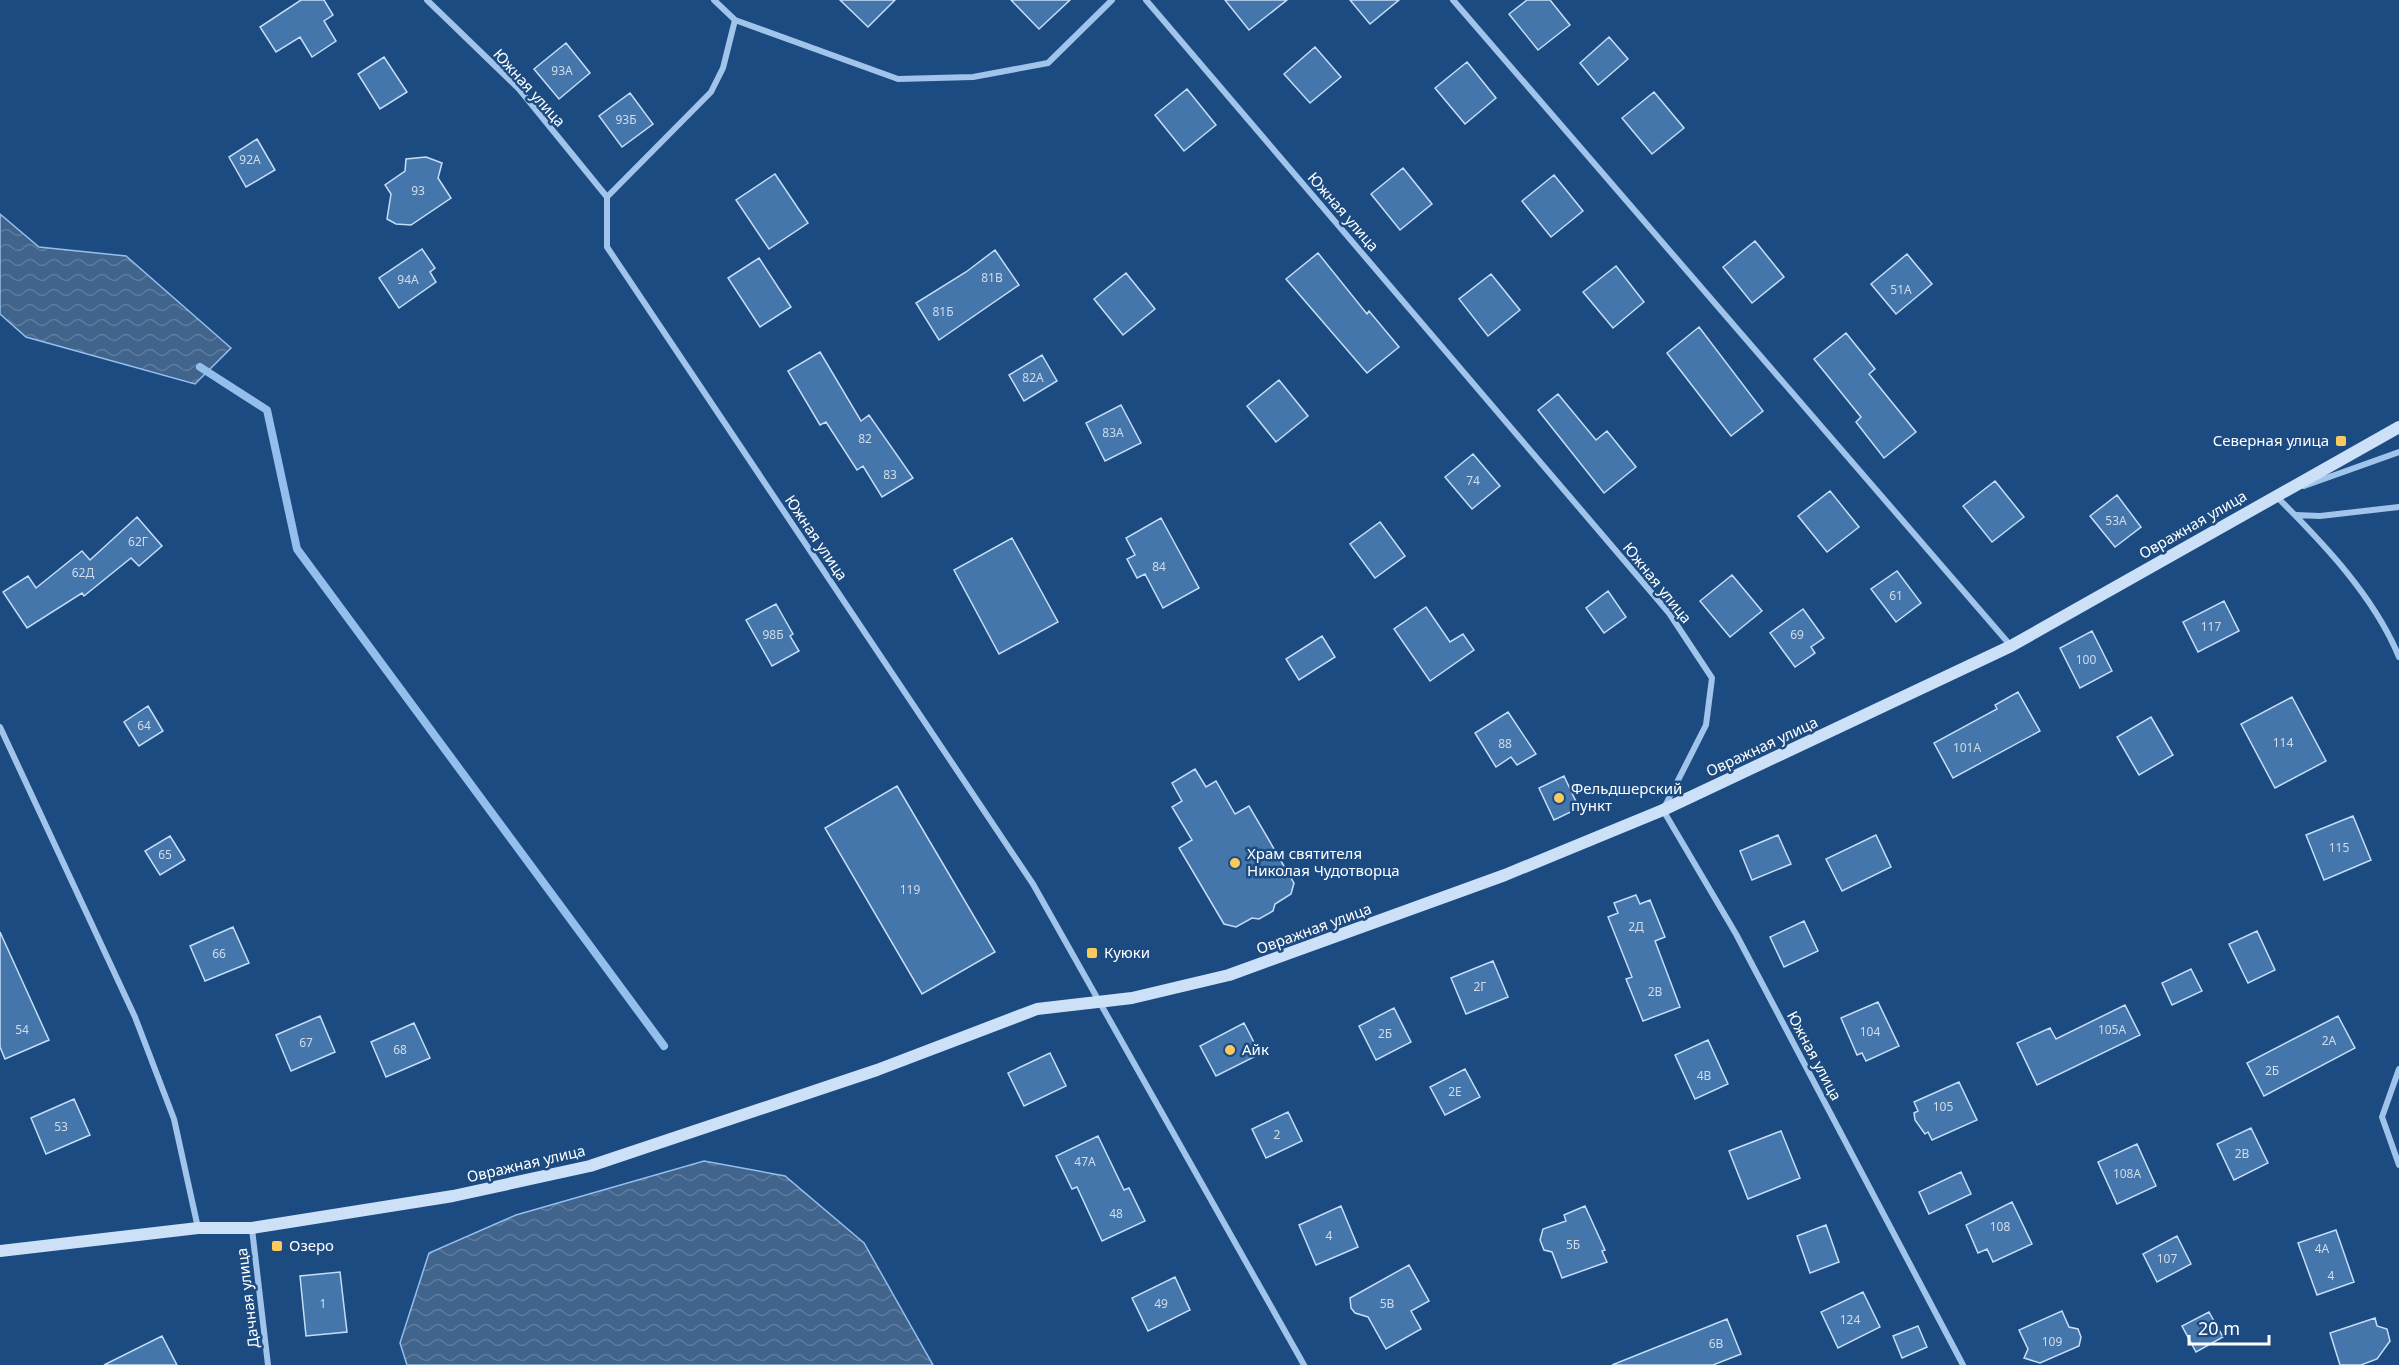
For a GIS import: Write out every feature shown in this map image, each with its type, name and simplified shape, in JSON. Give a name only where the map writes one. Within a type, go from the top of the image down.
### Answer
[{"type":"street","name":"Южная улица","points":[[427,0],[519,89],[608,197],[607,247],[1033,884],[1304,1365]]},
{"type":"street","points":[[714,0],[735,20],[898,79],[973,77],[1048,63],[1112,0]]},
{"type":"street","name":"Южная улица","points":[[1146,0],[1669,613],[1712,678],[1706,725],[1663,810],[1736,934],[1963,1365]]},
{"type":"street","points":[[1454,0],[2012,646]]},
{"type":"street","points":[[608,197],[711,92],[723,68],[735,20]]},
{"type":"street","name":"Овражная улица","points":[[0,1251],[198,1228],[252,1228],[453,1196],[590,1166],[866,1074],[1037,1009],[1132,998],[1229,975],[1504,876],[1663,810],[2012,646],[2399,427]]},
{"type":"street","points":[[2399,452],[2276,496],[2325,546],[2388,630],[2399,657]]},
{"type":"street","points":[[2295,515],[2320,516],[2399,507]]},
{"type":"street","points":[[0,727],[135,1017],[174,1119],[198,1228]]},
{"type":"street","points":[[2399,1069],[2382,1117],[2399,1165]]},
{"type":"street","name":"Дачная улица","points":[[252,1228],[268,1365]]},
{"type":"water","points":[[0,214],[39,247],[126,256],[231,348],[195,384],[26,337],[0,314]]},
{"type":"water","points":[[704,1161],[785,1176],[864,1243],[933,1365],[407,1365],[400,1343],[429,1253],[516,1215]]},
{"type":"building","points":[[301,0],[324,0],[333,15],[324,21],[336,41],[312,57],[300,37],[276,52],[260,27]]},
{"type":"building","points":[[840,0],[895,0],[868,27]]},
{"type":"building","points":[[1011,0],[1070,0],[1039,29]]},
{"type":"building","points":[[1225,0],[1287,0],[1249,30]]},
{"type":"building","points":[[1350,0],[1399,0],[1370,24]]},
{"type":"building","points":[[1527,0],[1550,0],[1570,25],[1538,50],[1509,14]]},
{"type":"building","points":[[1609,37],[1628,59],[1598,85],[1580,63]]},
{"type":"building","points":[[566,43],[590,73],[559,99],[534,69]]},
{"type":"building","points":[[1315,47],[1341,77],[1310,103],[1284,74]]},
{"type":"building","points":[[384,57],[407,92],[380,109],[358,74]]},
{"type":"building","points":[[1467,62],[1496,98],[1465,124],[1435,88]]},
{"type":"building","points":[[1187,89],[1216,125],[1184,151],[1155,115]]},
{"type":"building","points":[[1654,92],[1684,128],[1652,154],[1622,118]]},
{"type":"building","points":[[630,93],[653,124],[622,147],[599,116]]},
{"type":"building","points":[[257,139],[275,170],[246,187],[229,157]]},
{"type":"building","points":[[426,157],[442,163],[438,178],[451,198],[411,225],[396,224],[387,219],[391,194],[385,185],[405,171],[406,159]]},
{"type":"building","points":[[1403,168],[1432,204],[1400,230],[1371,194]]},
{"type":"building","points":[[775,174],[808,223],[769,249],[736,200]]},
{"type":"building","points":[[1554,175],[1583,211],[1551,237],[1522,201]]},
{"type":"building","points":[[1755,241],[1784,277],[1752,303],[1723,267]]},
{"type":"building","points":[[422,249],[435,268],[430,272],[436,282],[399,308],[379,278]]},
{"type":"building","points":[[995,250],[1019,285],[939,340],[916,303],[966,272]]},
{"type":"building","points":[[1318,253],[1367,314],[1369,311],[1399,347],[1367,373],[1286,279]]},
{"type":"building","points":[[1907,254],[1932,284],[1896,314],[1871,284]]},
{"type":"building","points":[[759,258],[791,307],[760,327],[728,278]]},
{"type":"building","points":[[1616,266],[1644,302],[1613,328],[1583,292]]},
{"type":"building","points":[[1126,273],[1155,309],[1123,335],[1094,299]]},
{"type":"building","points":[[1491,274],[1520,310],[1488,336],[1459,299]]},
{"type":"building","points":[[1699,327],[1763,411],[1731,436],[1667,353]]},
{"type":"building","points":[[1846,333],[1875,369],[1869,374],[1916,432],[1884,458],[1856,422],[1861,417],[1814,359]]},
{"type":"building","points":[[820,352],[861,421],[869,415],[913,478],[882,497],[863,466],[857,470],[826,422],[820,425],[788,371]]},
{"type":"building","points":[[1042,355],[1057,381],[1024,401],[1009,375]]},
{"type":"building","points":[[1279,380],[1308,416],[1276,442],[1247,406]]},
{"type":"building","points":[[1558,394],[1596,440],[1607,431],[1636,467],[1604,493],[1538,410]]},
{"type":"building","points":[[1121,405],[1141,443],[1105,461],[1086,423]]},
{"type":"building","points":[[1473,454],[1500,486],[1472,509],[1445,477]]},
{"type":"building","points":[[1995,481],[2024,517],[1992,542],[1963,506]]},
{"type":"building","points":[[1830,491],[1859,527],[1827,552],[1798,516]]},
{"type":"building","points":[[2117,495],[2141,527],[2115,547],[2090,516]]},
{"type":"building","points":[[137,517],[162,546],[139,566],[131,558],[84,596],[82,593],[27,628],[3,592],[28,576],[36,588],[82,551],[90,560]]},
{"type":"building","points":[[1161,518],[1199,588],[1163,608],[1145,574],[1137,578],[1127,559],[1135,555],[1126,538]]},
{"type":"building","points":[[1380,522],[1405,556],[1375,578],[1350,544]]},
{"type":"building","points":[[1012,538],[1058,622],[999,654],[954,570]]},
{"type":"building","points":[[1897,571],[1921,603],[1896,622],[1871,589]]},
{"type":"building","points":[[1732,575],[1762,611],[1730,637],[1700,601]]},
{"type":"building","points":[[1608,591],[1626,617],[1604,633],[1586,608]]},
{"type":"building","points":[[2224,601],[2239,631],[2198,652],[2183,622]]},
{"type":"building","points":[[776,604],[793,634],[790,636],[799,651],[772,666],[746,620]]},
{"type":"building","points":[[1426,607],[1450,642],[1463,634],[1474,650],[1430,681],[1394,629]]},
{"type":"building","points":[[1803,609],[1824,638],[1811,647],[1815,653],[1795,667],[1770,633]]},
{"type":"building","points":[[2092,631],[2112,671],[2080,688],[2060,648]]},
{"type":"building","points":[[1322,636],[1335,657],[1299,680],[1286,659]]},
{"type":"building","points":[[2018,692],[2040,731],[1953,778],[1934,743],[1997,709],[1995,705]]},
{"type":"building","points":[[2292,697],[2326,761],[2275,788],[2241,724]]},
{"type":"building","points":[[148,706],[163,731],[139,746],[124,722]]},
{"type":"building","points":[[1508,712],[1536,754],[1517,765],[1511,757],[1496,767],[1475,733]]},
{"type":"building","points":[[2151,717],[2173,755],[2139,775],[2117,737]]},
{"type":"building","name":"Храм святителя Николая Чудотворца","points":[[1195,769],[1206,787],[1216,781],[1235,814],[1249,806],[1294,883],[1291,894],[1275,904],[1273,911],[1259,919],[1252,918],[1236,927],[1224,924],[1179,848],[1192,840],[1172,807],[1182,801],[1172,783]]},
{"type":"building","name":"Фельдшерский пункт","points":[[1564,776],[1579,808],[1554,820],[1539,788]]},
{"type":"building","points":[[897,786],[995,952],[922,994],[825,828]]},
{"type":"building","points":[[2353,816],[2371,860],[2324,880],[2306,835]]},
{"type":"building","points":[[1778,835],[1791,864],[1752,880],[1740,851]]},
{"type":"building","points":[[1876,835],[1891,867],[1842,891],[1826,859]]},
{"type":"building","points":[[170,836],[185,860],[160,875],[145,851]]},
{"type":"building","points":[[1636,895],[1640,904],[1650,900],[1665,937],[1655,941],[1680,1007],[1643,1021],[1626,979],[1632,977],[1608,917],[1618,913],[1614,903]]},
{"type":"building","points":[[1804,921],[1818,951],[1784,967],[1770,937]]},
{"type":"building","points":[[233,927],[249,963],[205,981],[190,946]]},
{"type":"building","points":[[2257,931],[2275,970],[2248,983],[2229,944]]},
{"type":"building","points":[[0,932],[49,1040],[5,1059],[0,1047]]},
{"type":"building","points":[[1493,961],[1508,997],[1466,1014],[1451,978]]},
{"type":"building","points":[[2191,969],[2202,991],[2172,1005],[2162,983]]},
{"type":"building","points":[[1878,1002],[1899,1046],[1866,1061],[1862,1053],[1857,1055],[1841,1018]]},
{"type":"building","points":[[2125,1005],[2140,1035],[2037,1085],[2017,1043],[2050,1028],[2056,1039]]},
{"type":"building","points":[[1394,1008],[1411,1042],[1376,1060],[1359,1026]]},
{"type":"building","points":[[320,1016],[335,1052],[291,1071],[276,1035]]},
{"type":"building","points":[[2338,1016],[2355,1048],[2264,1096],[2247,1063]]},
{"type":"building","points":[[414,1023],[430,1058],[386,1077],[371,1042]]},
{"type":"building","name":"Айк","points":[[1244,1023],[1260,1054],[1216,1076],[1200,1046]]},
{"type":"building","points":[[1708,1040],[1728,1084],[1695,1099],[1675,1055]]},
{"type":"building","points":[[1050,1053],[1066,1086],[1024,1106],[1008,1073]]},
{"type":"building","points":[[1465,1069],[1480,1097],[1445,1115],[1430,1087]]},
{"type":"building","points":[[1959,1082],[1977,1120],[1932,1140],[1928,1132],[1925,1134],[1915,1120],[1914,1113],[1918,1111],[1914,1102]]},
{"type":"building","points":[[74,1099],[90,1135],[46,1154],[31,1118]]},
{"type":"building","points":[[1288,1112],[1302,1141],[1266,1158],[1252,1129]]},
{"type":"building","points":[[2251,1128],[2268,1163],[2234,1180],[2217,1144]]},
{"type":"building","points":[[1781,1131],[1800,1178],[1748,1199],[1729,1151]]},
{"type":"building","points":[[1098,1136],[1124,1190],[1129,1188],[1145,1221],[1102,1241],[1077,1187],[1072,1189],[1056,1156]]},
{"type":"building","points":[[2137,1144],[2156,1186],[2117,1204],[2098,1162]]},
{"type":"building","points":[[1961,1172],[1971,1194],[1929,1214],[1919,1192]]},
{"type":"building","points":[[2012,1202],[2032,1244],[1993,1262],[1987,1249],[1978,1253],[1966,1225]]},
{"type":"building","points":[[1341,1206],[1358,1247],[1316,1265],[1299,1225]]},
{"type":"building","points":[[1585,1206],[1605,1250],[1602,1251],[1607,1262],[1562,1278],[1552,1252],[1544,1250],[1540,1240],[1543,1229],[1566,1221],[1564,1215]]},
{"type":"building","points":[[1826,1225],[1839,1262],[1810,1273],[1797,1236]]},
{"type":"building","points":[[2336,1230],[2354,1282],[2317,1295],[2298,1243]]},
{"type":"building","points":[[2177,1236],[2191,1264],[2157,1282],[2143,1254]]},
{"type":"building","points":[[1409,1265],[1429,1301],[1411,1311],[1421,1329],[1386,1349],[1368,1317],[1355,1313],[1351,1308],[1350,1298]]},
{"type":"building","points":[[340,1272],[347,1332],[306,1336],[300,1276]]},
{"type":"building","points":[[1175,1277],[1190,1310],[1148,1331],[1132,1298]]},
{"type":"building","points":[[1863,1292],[1880,1327],[1838,1348],[1821,1312]]},
{"type":"building","points":[[2062,1311],[2069,1327],[2078,1329],[2081,1337],[2079,1346],[2040,1363],[2024,1358],[2028,1349],[2019,1330]]},
{"type":"building","points":[[2209,1312],[2223,1337],[2196,1352],[2182,1326]]},
{"type":"building","points":[[2375,1318],[2377,1326],[2387,1329],[2390,1341],[2377,1359],[2361,1365],[2340,1365],[2330,1333]]},
{"type":"building","points":[[1727,1319],[1741,1354],[1713,1365],[1612,1365]]},
{"type":"building","points":[[1918,1326],[1927,1347],[1902,1358],[1893,1336]]},
{"type":"building","points":[[162,1336],[177,1365],[104,1365]]},
{"type":"waterway","points":[[200,367],[267,410],[297,549],[664,1046]]},
{"type":"place","name":"Северная улица","points":[[2341,441]]},
{"type":"place","name":"Фельдшерский пункт","points":[[1559,798]]},
{"type":"place","name":"Храм святителя Николая Чудотворца","points":[[1235,863]]},
{"type":"place","name":"Куюки","points":[[1092,953]]},
{"type":"place","name":"Айк","points":[[1230,1050]]},
{"type":"place","name":"Озеро","points":[[277,1246]]}]
